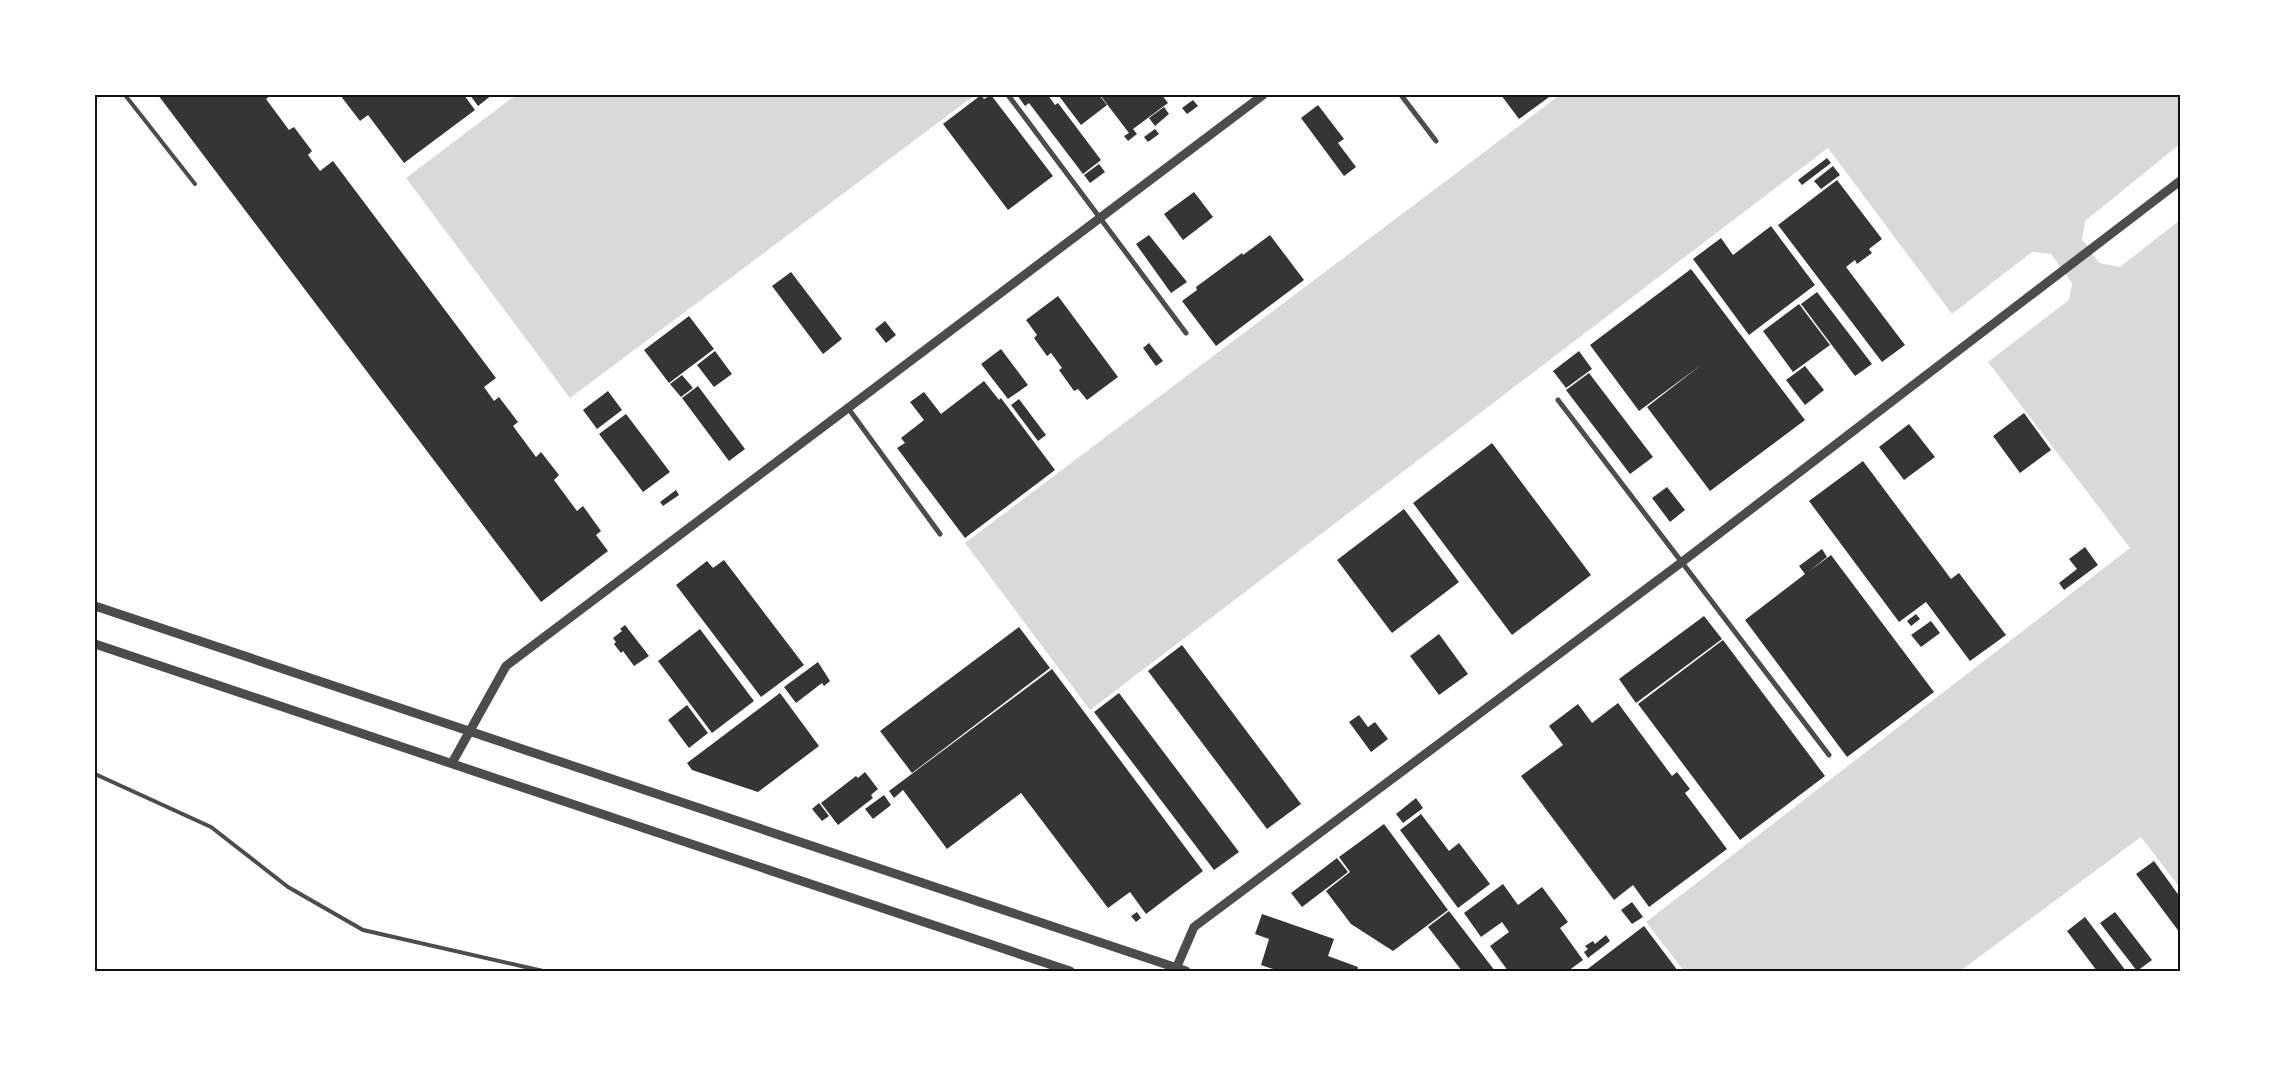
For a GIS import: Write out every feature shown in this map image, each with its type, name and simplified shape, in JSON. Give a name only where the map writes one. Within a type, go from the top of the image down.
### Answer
[{"type":"street","points":[[1008,95],[1186,332]]},
{"type":"street","points":[[452,763],[506,666],[1263,95]]},
{"type":"street","points":[[1401,95],[1436,141]]},
{"type":"street","points":[[1176,969],[1194,927],[1682,562],[2051,282],[2177,183]]},
{"type":"street","points":[[1558,400],[1829,755]]},
{"type":"street","points":[[848,408],[940,534]]},
{"type":"street","points":[[95,606],[1186,971]]},
{"type":"street","points":[[95,644],[1070,971]]},
{"type":"lane","points":[[125,95],[195,184]]},
{"type":"lane","points":[[95,774],[211,827],[288,887],[363,930],[544,971]]},
{"type":"shaded area","points":[[516,95],[975,95],[570,398],[406,178]]},
{"type":"shaded area","points":[[1560,95],[2180,95],[2180,144],[2085,221],[2082,239],[2099,263],[2120,267],[2180,220],[2180,888],[2141,837],[1960,971],[1684,971],[1646,922],[2130,548],[1988,362],[2069,300],[2072,283],[2051,254],[2032,252],[1952,314],[1828,148],[1090,710],[965,543]]},
{"type":"building","points":[[158,95],[271,95],[266,99],[289,130],[294,127],[312,151],[308,155],[320,171],[333,161],[496,378],[484,387],[494,401],[499,397],[518,422],[513,426],[536,457],[541,452],[559,475],[554,480],[577,511],[583,506],[601,531],[596,535],[608,551],[541,602]]},
{"type":"building","points":[[340,95],[464,95],[475,110],[404,163],[368,115],[360,121]]},
{"type":"building","points":[[470,95],[492,95],[478,106]]},
{"type":"building","points":[[981,95],[984,99],[991,95],[1053,176],[1008,210],[943,124]]},
{"type":"building","points":[[1017,95],[1048,95],[1055,105],[1058,103],[1101,160],[1083,174],[1029,103],[1025,106]]},
{"type":"building","points":[[1099,95],[1107,105],[1081,125],[1059,96]]},
{"type":"building","points":[[1100,95],[1162,95],[1168,103],[1133,129],[1137,134],[1128,141],[1124,136],[1129,133]]},
{"type":"building","points":[[1501,95],[1552,95],[1519,119]]},
{"type":"building","points":[[1193,100],[1198,106],[1187,114],[1182,108]]},
{"type":"building","points":[[1318,105],[1344,139],[1338,143],[1356,167],[1344,176],[1301,118]]},
{"type":"building","points":[[1164,107],[1169,114],[1155,126],[1149,118]]},
{"type":"building","points":[[1155,129],[1159,134],[1148,142],[1144,137]]},
{"type":"building","points":[[1827,158],[1831,163],[1802,185],[1798,180]]},
{"type":"building","points":[[1099,164],[1105,172],[1090,183],[1084,175]]},
{"type":"building","points":[[1833,166],[1840,175],[1821,189],[1814,181]]},
{"type":"building","points":[[1837,180],[1882,239],[1869,249],[1872,253],[1857,264],[1855,260],[1846,267],[1905,345],[1882,362],[1778,225]]},
{"type":"building","points":[[1194,192],[1213,217],[1183,240],[1164,214]]},
{"type":"building","points":[[1771,226],[1815,285],[1749,335],[1693,259],[1721,238],[1733,255]]},
{"type":"building","points":[[1149,235],[1187,282],[1171,293],[1136,244]]},
{"type":"building","points":[[1270,235],[1304,280],[1216,346],[1182,301],[1197,290],[1196,287]]},
{"type":"building","points":[[1691,269],[1805,420],[1710,491],[1647,407],[1701,365],[1639,411],[1590,345]]},
{"type":"building","points":[[791,272],[842,339],[823,354],[772,286]]},
{"type":"building","points":[[1817,292],[1872,364],[1855,376],[1801,304]]},
{"type":"building","points":[[1058,296],[1118,377],[1087,400],[1078,389],[1074,391],[1059,370],[1062,368],[1051,353],[1047,356],[1034,338],[1037,335],[1026,320]]},
{"type":"building","points":[[1799,304],[1830,345],[1793,372],[1763,331]]},
{"type":"building","points":[[689,316],[714,349],[669,383],[644,350]]},
{"type":"building","points":[[885,321],[896,335],[886,343],[875,329]]},
{"type":"building","points":[[1149,343],[1163,361],[1156,366],[1143,348]]},
{"type":"building","points":[[1001,349],[1028,385],[1008,399],[981,364]]},
{"type":"building","points":[[715,351],[732,374],[714,387],[697,365]]},
{"type":"building","points":[[1579,351],[1592,369],[1566,388],[1553,371]]},
{"type":"building","points":[[1805,366],[1824,390],[1805,405],[1786,380]]},
{"type":"building","points":[[1589,373],[1653,457],[1630,474],[1566,390]]},
{"type":"building","points":[[682,375],[693,388],[681,397],[670,384]]},
{"type":"building","points":[[984,381],[999,400],[1001,398],[1055,470],[965,538],[897,448],[905,443],[901,438],[924,420],[910,402],[924,392],[941,414]]},
{"type":"building","points":[[698,386],[745,449],[729,461],[682,398]]},
{"type":"building","points":[[608,391],[622,410],[597,429],[583,410]]},
{"type":"building","points":[[1019,399],[1046,435],[1038,441],[1011,405]]},
{"type":"building","points":[[2024,413],[2051,450],[2020,473],[1993,436]]},
{"type":"building","points":[[626,414],[670,472],[643,492],[599,434]]},
{"type":"building","points":[[1909,424],[1935,457],[1904,480],[1879,447]]},
{"type":"building","points":[[1492,443],[1591,575],[1512,635],[1413,503]]},
{"type":"building","points":[[1863,461],[1951,579],[1959,573],[2006,635],[1970,661],[1926,602],[1899,622],[1809,501]]},
{"type":"building","points":[[1667,487],[1685,510],[1670,522],[1652,498]]},
{"type":"building","points":[[676,490],[679,495],[663,506],[660,502]]},
{"type":"building","points":[[1404,509],[1459,582],[1392,633],[1337,560]]},
{"type":"building","points":[[2085,547],[2098,565],[2064,590],[2059,583],[2077,569],[2069,559]]},
{"type":"building","points":[[1822,549],[1827,557],[1808,572],[1831,555],[1934,692],[1847,757],[1745,620],[1805,574],[1799,566]]},
{"type":"building","points":[[724,560],[804,665],[761,697],[676,585],[707,561],[713,568]]},
{"type":"building","points":[[1916,614],[1920,619],[1911,626],[1907,621]]},
{"type":"building","points":[[1704,616],[1722,639],[1636,703],[1619,679]]},
{"type":"building","points":[[1931,621],[1940,633],[1921,647],[1911,635]]},
{"type":"building","points":[[625,625],[649,656],[634,666],[623,651],[621,653],[614,644],[616,642],[613,638],[622,631],[620,629]]},
{"type":"building","points":[[1019,627],[1050,668],[912,773],[880,731]]},
{"type":"building","points":[[700,629],[754,701],[712,733],[658,661]]},
{"type":"building","points":[[1439,634],[1468,674],[1439,695],[1410,656]]},
{"type":"building","points":[[1723,640],[1825,776],[1740,840],[1638,704]]},
{"type":"building","points":[[1182,645],[1301,804],[1267,829],[1148,671]]},
{"type":"building","points":[[818,662],[830,681],[824,686],[822,683],[796,703],[784,687]]},
{"type":"building","points":[[1052,669],[1203,871],[1146,914],[1130,892],[1108,908],[1021,793],[947,849],[903,790],[894,798],[889,791]]},
{"type":"building","points":[[780,693],[819,746],[758,792],[692,770],[687,763]]},
{"type":"building","points":[[1119,693],[1239,852],[1214,870],[1094,712]]},
{"type":"building","points":[[1618,703],[1672,776],[1677,772],[1690,789],[1685,793],[1727,849],[1649,907],[1633,885],[1614,900],[1521,776],[1563,745],[1549,726],[1578,704],[1592,723]]},
{"type":"building","points":[[687,705],[708,733],[689,748],[668,720]]},
{"type":"building","points":[[1359,715],[1368,727],[1375,722],[1388,739],[1371,752],[1349,722]]},
{"type":"building","points":[[865,772],[878,789],[871,795],[873,798],[838,825],[821,803],[856,776],[858,778]]},
{"type":"building","points":[[884,795],[891,805],[873,819],[865,809]]},
{"type":"building","points":[[1416,798],[1423,808],[1403,823],[1396,814]]},
{"type":"building","points":[[819,803],[829,816],[822,821],[812,809]]},
{"type":"building","points":[[1421,814],[1449,851],[1459,843],[1490,884],[1458,908],[1400,830]]},
{"type":"building","points":[[1384,824],[1448,910],[1393,951],[1351,924],[1326,891],[1350,872],[1339,857]]},
{"type":"building","points":[[1337,858],[1348,872],[1302,907],[1291,893]]},
{"type":"building","points":[[2154,861],[2180,897],[2180,933],[2136,874]]},
{"type":"building","points":[[1503,884],[1518,905],[1542,887],[1568,922],[1560,928],[1583,960],[1568,971],[1508,971],[1490,946],[1509,932],[1502,922],[1481,937],[1464,913]]},
{"type":"building","points":[[1632,902],[1643,917],[1632,924],[1621,910]]},
{"type":"building","points":[[1449,911],[1495,971],[1462,971],[1428,927]]},
{"type":"building","points":[[1137,912],[1141,918],[1136,922],[1131,916]]},
{"type":"building","points":[[2115,912],[2152,960],[2137,971],[2100,923]]},
{"type":"building","points":[[1262,914],[1334,939],[1328,956],[1358,967],[1357,971],[1279,971],[1261,965],[1269,939],[1255,934]]},
{"type":"building","points":[[2085,917],[2126,971],[2097,971],[2067,931]]},
{"type":"building","points":[[1644,926],[1678,971],[1585,971]]},
{"type":"building","points":[[1606,935],[1610,941],[1588,958],[1584,952],[1588,949],[1585,946],[1593,941],[1595,944]]}]
